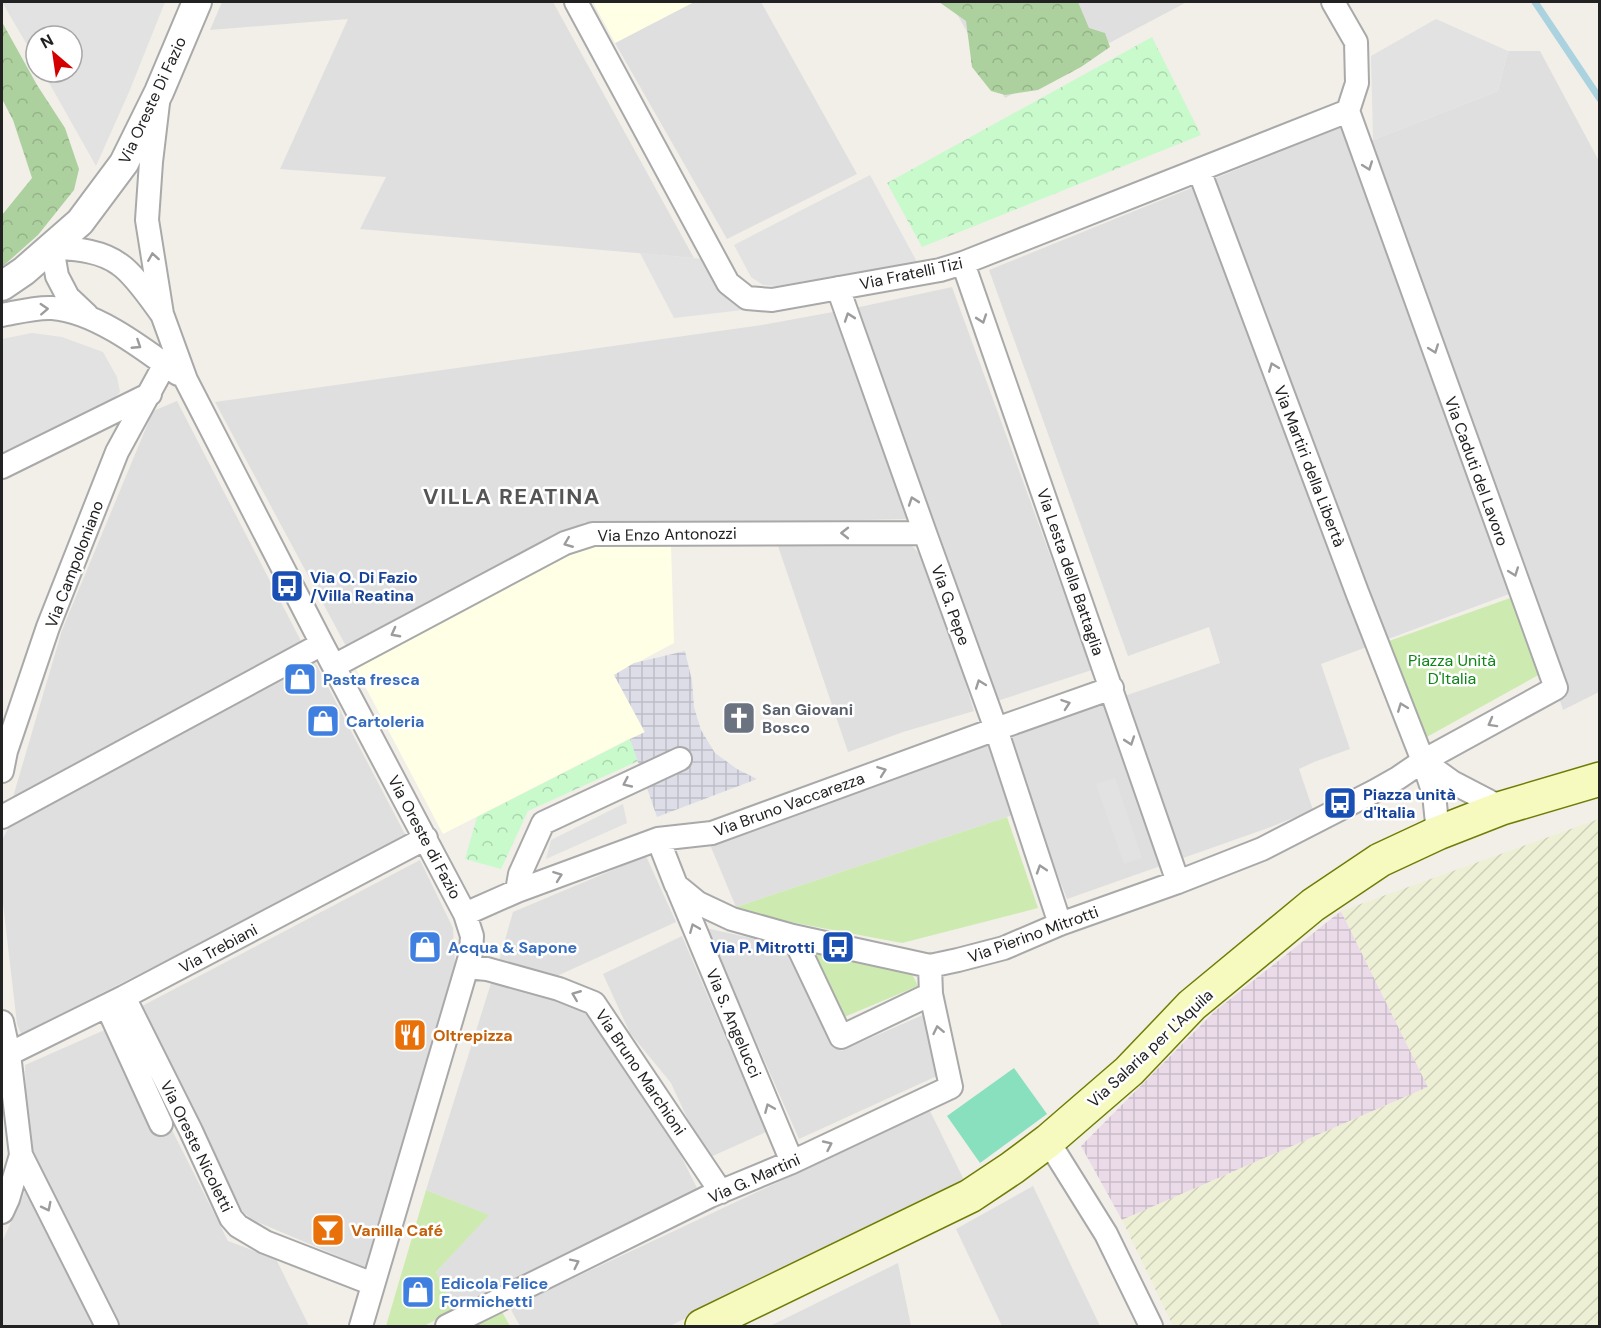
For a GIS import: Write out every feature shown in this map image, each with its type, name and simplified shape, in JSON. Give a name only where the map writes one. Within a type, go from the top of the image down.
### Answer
[{"type":"main road","name":"Via Salaria per L'Aquila","points":[[702,1326],[970,1196],[1012,1168],[1048,1141],[1129,1071],[1192,1005],[1313,905],[1380,860],[1438,833],[1502,808],[1599,779]]},
{"type":"street","name":"Via Oreste Di Fazio","points":[[2,286],[24,271],[80,222],[124,163],[159,92],[197,2]]},
{"type":"street","name":"Via Fratelli Tizi","points":[[576,2],[729,283],[747,298],[772,300],[940,270],[963,263],[1348,111]]},
{"type":"street","points":[[1333,2],[1356,42],[1357,83],[1348,111]]},
{"type":"street","points":[[159,92],[147,220],[162,314]]},
{"type":"street","name":"Via Caduti del Lavoro","points":[[1348,111],[1556,688],[1423,761]]},
{"type":"street","name":"Via Martiri della Libertà","points":[[1199,170],[1357,592],[1423,761]]},
{"type":"street","points":[[162,314],[119,264],[99,254],[52,247],[57,276],[68,297],[87,315],[165,364],[186,380]]},
{"type":"street","name":"Via Lesta della Battaglia","points":[[963,263],[1178,882]]},
{"type":"street","name":"Via G. Pepe","points":[[838,288],[996,729],[1060,924]]},
{"type":"street","points":[[2,315],[52,308],[87,315]]},
{"type":"street","name":"Via Oreste di Fazio","points":[[162,314],[186,380],[322,644],[426,838],[465,914],[472,936],[471,953],[362,1326]]},
{"type":"street","name":"Via Campoloniano","points":[[3,757],[48,627],[117,452],[165,364]]},
{"type":"street","points":[[2,467],[150,394]]},
{"type":"street","name":"Via Enzo Antonozzi","points":[[334,666],[566,543],[593,534],[925,533]]},
{"type":"street","points":[[2,817],[322,644]]},
{"type":"street","name":"Via Bruno Vaccarezza","points":[[465,914],[517,891],[658,839],[712,833],[1112,688]]},
{"type":"street","points":[[517,891],[520,873],[543,823],[680,759]]},
{"type":"street","points":[[1423,761],[1452,782],[1502,808]]},
{"type":"street","points":[[1423,761],[1434,794],[1438,833]]},
{"type":"street","name":"Via Pierino Mitrotti","points":[[676,885],[698,903],[732,919],[793,936],[930,966],[1004,948],[1060,924],[1262,849],[1376,791],[1423,761]]},
{"type":"street","name":"Via Trebiani","points":[[9,1054],[116,1001],[426,838]]},
{"type":"street","points":[[658,839],[676,885]]},
{"type":"street","name":"Via S. Angelucci","points":[[676,885],[792,1162]]},
{"type":"street","points":[[793,936],[841,1037],[931,994]]},
{"type":"street","name":"Via G. Martini","points":[[447,1326],[721,1192],[792,1162],[951,1088],[931,994],[930,966]]},
{"type":"street","name":"Via Bruno Marchioni","points":[[467,967],[487,969],[559,989],[594,1003],[721,1192]]},
{"type":"street","name":"Via Oreste Nicoletti","points":[[116,1001],[161,1124]]},
{"type":"street","name":"Via Oreste Nicoletti","points":[[116,1001],[191,1131],[231,1218],[238,1226],[265,1242],[373,1284]]},
{"type":"street","points":[[2,1022],[9,1054],[21,1155],[107,1326]]},
{"type":"street","points":[[1048,1141],[1106,1234],[1151,1326]]},
{"type":"street","points":[[2,1212],[21,1155]]},
{"type":"shaded area","points":[[2,2],[165,2],[96,166],[50,84],[84,84],[84,24],[24,24],[24,40]]},
{"type":"shaded area","points":[[222,2],[553,2],[694,258],[360,229],[386,177],[280,169],[348,19],[210,30]]},
{"type":"shaded area","points":[[593,2],[694,2],[615,43]]},
{"type":"shaded area","points":[[694,2],[761,2],[857,174],[727,239],[615,43]]},
{"type":"shaded area","points":[[950,2],[1187,2],[1005,98]]},
{"type":"shaded area","points":[[1436,19],[1508,51],[1498,91],[1373,140],[1371,56]]},
{"type":"shaded area","points":[[1508,51],[1540,51],[1599,161],[1599,692],[1563,710],[1556,688],[1512,593],[1321,664],[1350,749],[1299,769],[1313,810],[1067,899],[1031,807],[736,907],[708,840],[1220,663],[1209,627],[1128,656],[989,270],[1349,124],[1373,140],[1498,91]]},
{"type":"shaded area","points":[[870,175],[917,262],[776,286],[763,285],[751,277],[734,245]]},
{"type":"shaded area","points":[[640,253],[703,259],[721,293],[742,310],[674,318]]},
{"type":"shaded area","points":[[952,287],[1092,670],[994,702],[855,308]]},
{"type":"shaded area","points":[[833,312],[907,519],[726,523],[585,522],[347,648],[215,402],[762,325]]},
{"type":"shaded area","points":[[32,333],[62,337],[103,352],[117,377],[120,392],[106,408],[2,454],[2,339]]},
{"type":"shaded area","points":[[177,401],[303,645],[148,723],[72,767],[13,797],[62,630],[153,411]]},
{"type":"shaded area","points":[[910,544],[919,553],[960,665],[974,711],[903,732],[848,752],[778,546]]},
{"type":"shaded area","points":[[671,545],[674,643],[614,675],[645,733],[443,834],[356,669],[535,569],[579,547]]},
{"type":"shaded area","points":[[685,651],[692,681],[694,707],[701,730],[715,753],[737,769],[757,779],[657,817],[630,739],[645,732],[614,675],[634,663]]},
{"type":"shaded area","points":[[315,662],[407,838],[21,1034],[17,1024],[2,895],[2,840],[10,825]]},
{"type":"shaded area","points":[[1115,778],[1142,858],[1124,864],[1096,784]]},
{"type":"shaded area","points":[[623,804],[627,823],[546,859],[551,840]]},
{"type":"shaded area","points":[[1599,819],[1599,1326],[1173,1326],[1122,1220],[1428,1087],[1341,911]]},
{"type":"shaded area","points":[[646,856],[676,922],[548,980],[498,964],[513,912]]},
{"type":"shaded area","points":[[420,860],[453,928],[455,963],[366,1268],[253,1220],[243,1212],[142,1006]]},
{"type":"shaded area","points":[[1341,911],[1428,1087],[1122,1220],[1081,1146],[1214,1012]]},
{"type":"shaded area","points":[[706,928],[791,947],[841,1051],[925,1014],[937,1076],[799,1139]]},
{"type":"shaded area","points":[[682,936],[766,1132],[706,1159],[671,1083],[630,1033],[603,974]]},
{"type":"shaded area","points":[[492,980],[589,1010],[680,1154],[698,1190],[455,1310],[436,1272],[488,1215],[426,1190]]},
{"type":"shaded area","points":[[109,1028],[160,1134],[171,1128],[228,1241],[276,1259],[309,1326],[117,1326],[27,1142],[25,1065]]},
{"type":"shaded area","points":[[930,1111],[964,1180],[670,1326],[520,1326],[510,1308]]},
{"type":"shaded area","points":[[1033,1186],[1100,1326],[1002,1326],[956,1229]]},
{"type":"shaded area","points":[[25,1191],[93,1326],[2,1326],[2,1242]]},
{"type":"shaded area","points":[[898,1263],[911,1326],[770,1326]]},
{"type":"green space","points":[[939,2],[1078,2],[1089,28],[1105,33],[1110,47],[1081,67],[1038,90],[1005,95],[991,91],[972,67],[966,21]]},
{"type":"green space","points":[[2,22],[24,62],[24,84],[36,84],[65,128],[79,169],[74,190],[38,235],[2,267],[2,215],[32,178],[13,120],[2,99]]},
{"type":"green space","points":[[1152,37],[1201,135],[922,247],[887,183]]},
{"type":"green space","name":"Piazza Unità D'Italia","points":[[1513,597],[1542,673],[1425,738],[1389,641]]},
{"type":"green space","points":[[630,739],[638,761],[528,811],[501,869],[465,859],[477,817]]},
{"type":"green space","points":[[1007,817],[1038,908],[902,943],[747,914],[736,907]]},
{"type":"green space","points":[[813,952],[912,974],[918,986],[842,1018]]},
{"type":"green space","points":[[1014,1068],[1047,1114],[980,1163],[947,1116]]},
{"type":"green space","points":[[426,1190],[489,1215],[436,1272],[455,1310],[424,1326],[386,1326]]},
{"type":"green space","points":[[501,1310],[510,1326],[466,1326]]},
{"type":"waterway","points":[[1535,2],[1600,99]]},
{"type":"place","name":"Via O. Di Fazio /Villa Reatina","points":[[287,586]]},
{"type":"place","name":"Pasta fresca","points":[[300,679]]},
{"type":"place","name":"San Giovani Bosco","points":[[739,718]]},
{"type":"place","name":"Cartoleria","points":[[323,721]]},
{"type":"place","name":"Piazza unità d'Italia","points":[[1340,803]]},
{"type":"place","name":"Acqua & Sapone","points":[[425,947]]},
{"type":"place","name":"Via P. Mitrotti","points":[[838,947]]},
{"type":"place","name":"Oltrepizza","points":[[410,1035]]},
{"type":"place","name":"Vanilla Café","points":[[328,1230]]},
{"type":"place","name":"Edicola Felice Formichetti","points":[[418,1292]]},
{"type":"district","name":"VILLA REATINA","points":[[512,496]]}]
